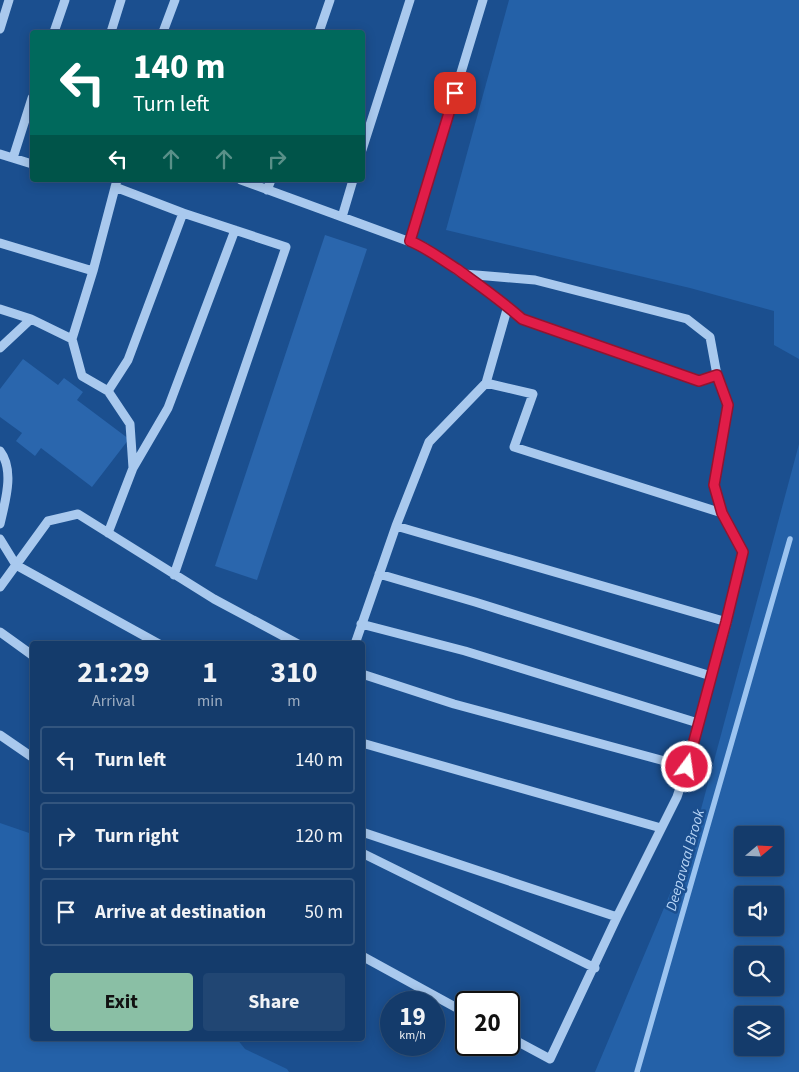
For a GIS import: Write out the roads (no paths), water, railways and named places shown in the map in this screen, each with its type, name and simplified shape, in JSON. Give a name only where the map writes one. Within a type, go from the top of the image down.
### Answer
[{"type":"lane","points":[[0,30],[10,0]]},
{"type":"lane","points":[[55,30],[65,0]]},
{"type":"lane","points":[[112,30],[121,0]]},
{"type":"lane","points":[[165,30],[175,0]]},
{"type":"lane","points":[[320,30],[330,0]]},
{"type":"lane","points":[[365,141],[410,0]]},
{"type":"lane","points":[[410,241],[483,0]]},
{"type":"lane","points":[[13,158],[30,104]]},
{"type":"lane","points":[[0,154],[30,163]]},
{"type":"lane","points":[[247,182],[424,247],[508,306],[522,319],[699,381],[717,375]]},
{"type":"lane","points":[[268,190],[270,182]]},
{"type":"lane","points":[[342,217],[352,182]]},
{"type":"lane","points":[[133,468],[130,424],[108,391],[82,376],[72,339],[93,271],[116,184],[183,213],[286,247],[174,575]]},
{"type":"lane","points":[[108,391],[128,360],[183,213]]},
{"type":"lane","points":[[108,533],[133,468],[168,408],[236,230]]},
{"type":"lane","points":[[0,242],[93,271]]},
{"type":"lane","points":[[463,274],[536,280],[687,319],[710,338],[717,375],[728,405],[714,485],[722,513],[743,552],[687,767],[677,797],[550,1059],[520,1043]]},
{"type":"lane","points":[[356,641],[396,526],[429,442],[486,383],[508,306]]},
{"type":"lane","points":[[0,309],[31,318],[72,339]]},
{"type":"lane","points":[[0,348],[31,318]]},
{"type":"lane","points":[[486,383],[533,394],[514,447],[722,513]]},
{"type":"lane","points":[[0,451],[6,459],[8,492],[0,524]]},
{"type":"lane","points":[[0,588],[48,521],[78,514],[214,600],[292,641]]},
{"type":"lane","points":[[396,526],[726,622]]},
{"type":"lane","points":[[0,539],[16,565],[154,641]]},
{"type":"lane","points":[[379,574],[476,602],[711,676]]},
{"type":"lane","points":[[361,624],[465,651],[698,723]]},
{"type":"lane","points":[[0,632],[30,654]]},
{"type":"lane","points":[[365,675],[454,704],[687,767]]},
{"type":"lane","points":[[0,735],[30,756]]},
{"type":"lane","points":[[365,744],[661,828]]},
{"type":"lane","points":[[365,833],[618,917]]},
{"type":"lane","points":[[365,854],[595,968]]},
{"type":"lane","points":[[365,958],[455,1007]]},
{"type":"waterway","name":"Deepavaal Brook","points":[[637,1072],[790,539]]}]
